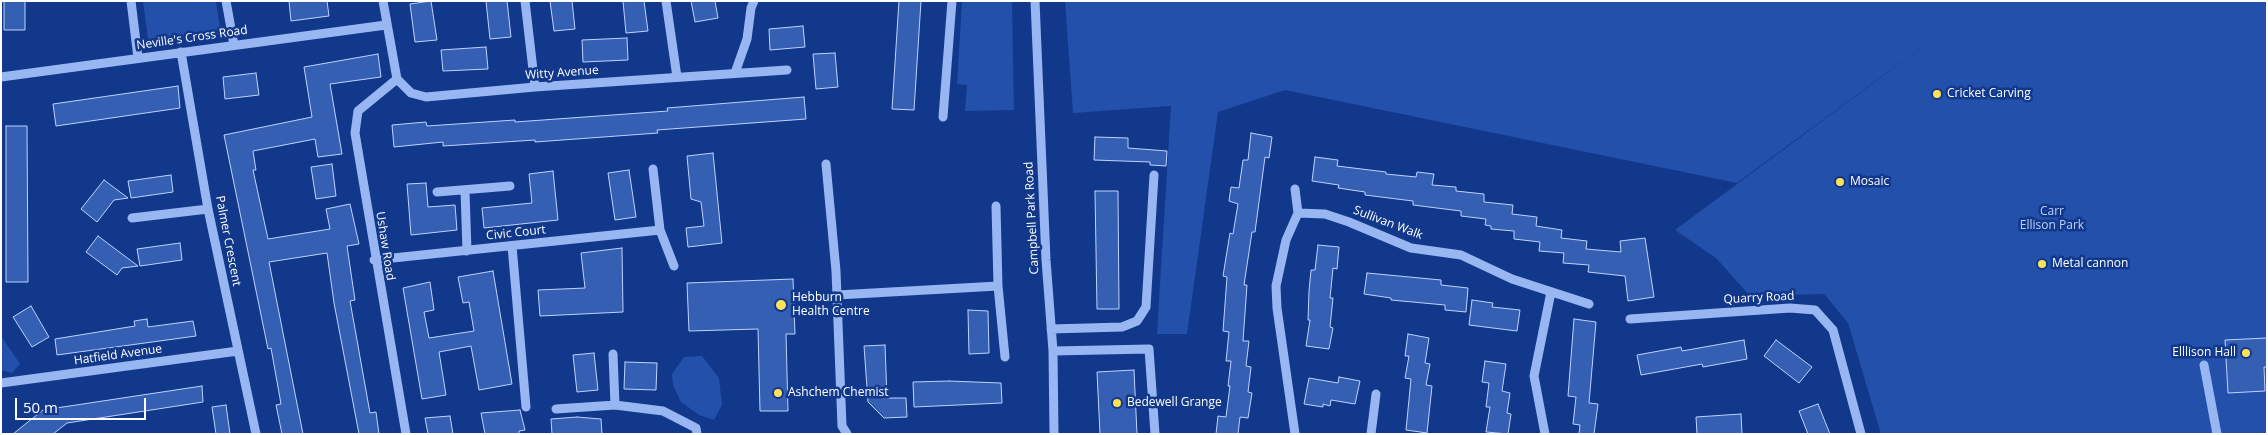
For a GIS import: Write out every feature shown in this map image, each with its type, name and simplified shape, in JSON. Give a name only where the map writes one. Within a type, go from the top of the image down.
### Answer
[{"type":"street","points":[[131,1],[138,58]]},
{"type":"street","points":[[226,1],[234,45]]},
{"type":"street","points":[[383,1],[397,79]]},
{"type":"street","points":[[525,1],[535,87]]},
{"type":"street","points":[[666,1],[677,77]]},
{"type":"street","points":[[736,73],[747,39],[751,8],[754,1]]},
{"type":"street","points":[[944,117],[952,1]]},
{"type":"street","name":"Campbell Park Road","points":[[1035,1],[1053,351],[1054,434]]},
{"type":"street","name":"Neville's Cross Road","points":[[1,77],[386,25]]},
{"type":"street","name":"Palmer Crescent","points":[[181,52],[208,208],[256,434]]},
{"type":"street","name":"Witty Avenue","points":[[397,79],[410,93],[426,97],[535,87],[787,70]]},
{"type":"street","name":"Ushaw Road","points":[[397,79],[358,111],[355,133],[374,260],[406,434]]},
{"type":"street","points":[[826,164],[837,295],[842,426],[847,434]]},
{"type":"street","points":[[652,169],[660,230],[674,266]]},
{"type":"street","points":[[1051,329],[1122,327],[1137,321],[1146,307],[1154,175]]},
{"type":"street","points":[[437,192],[510,186]]},
{"type":"street","points":[[1294,433],[1277,308],[1276,286],[1286,240],[1298,213],[1295,189]]},
{"type":"street","points":[[465,191],[467,251]]},
{"type":"street","points":[[996,206],[998,286],[1005,357]]},
{"type":"street","points":[[132,218],[208,208]]},
{"type":"street","name":"Sullivan Walk","points":[[1298,213],[1325,214],[1411,248],[1461,255],[1512,279],[1589,304]]},
{"type":"street","name":"Civic Court","points":[[374,260],[660,230]]},
{"type":"street","points":[[512,246],[526,407]]},
{"type":"street","points":[[837,295],[998,286]]},
{"type":"street","points":[[1545,434],[1534,376],[1551,292]]},
{"type":"street","name":"Quarry Road","points":[[1630,319],[1790,308],[1815,310],[1833,330],[1861,434]]},
{"type":"street","points":[[1053,351],[1149,350],[1154,434]]},
{"type":"street","name":"Hatfield Avenue","points":[[1,383],[238,351]]},
{"type":"street","points":[[613,354],[615,405]]},
{"type":"street","points":[[2204,365],[2217,434]]},
{"type":"street","points":[[1371,434],[1376,394]]},
{"type":"street","points":[[556,409],[615,405],[663,411],[696,428],[697,434]]},
{"type":"green space","points":[[143,1],[216,1],[221,35],[149,46]]},
{"type":"green space","points":[[962,1],[1012,1],[1014,110],[965,111],[967,85],[957,84]]},
{"type":"green space","name":"Carr Ellison Park","points":[[1065,1],[2267,1],[2267,434],[1881,434],[1848,323],[1824,294],[1750,296],[1716,258],[1675,230],[1949,27],[1737,183],[1285,90],[1218,112],[1187,334],[1157,334],[1171,106],[1073,113]]},
{"type":"green space","points":[[1,336],[20,364],[12,373],[1,370]]},
{"type":"green space","points":[[702,356],[719,378],[722,405],[714,420],[699,415],[681,402],[673,385],[672,374],[684,357]]},
{"type":"building","points":[[4,1],[25,1],[25,30],[4,30]]},
{"type":"building","points":[[289,1],[327,1],[329,16],[291,21]]},
{"type":"building","points":[[431,1],[437,40],[415,42],[410,4]]},
{"type":"building","points":[[486,1],[507,1],[511,37],[490,39]]},
{"type":"building","points":[[550,1],[572,1],[575,29],[554,31]]},
{"type":"building","points":[[623,1],[644,1],[648,31],[626,33]]},
{"type":"building","points":[[691,1],[715,1],[718,18],[695,22]]},
{"type":"building","points":[[899,1],[921,1],[914,110],[892,109]]},
{"type":"building","points":[[803,26],[805,47],[770,50],[769,29]]},
{"type":"building","points":[[627,38],[628,60],[583,62],[582,40]]},
{"type":"building","points":[[486,47],[488,69],[443,71],[441,50]]},
{"type":"building","points":[[835,53],[838,87],[816,89],[813,54]]},
{"type":"building","points":[[378,54],[381,77],[330,84],[342,154],[318,157],[315,139],[253,151],[256,170],[253,170],[268,239],[330,229],[326,209],[350,204],[359,244],[347,246],[355,300],[350,301],[370,413],[376,412],[379,434],[359,434],[334,303],[327,253],[269,262],[303,434],[282,434],[276,405],[281,404],[271,348],[268,349],[224,135],[312,117],[304,67]]},
{"type":"building","points":[[256,73],[259,95],[225,99],[223,77]]},
{"type":"building","points":[[178,86],[180,108],[56,126],[53,104]]},
{"type":"building","points":[[804,97],[806,119],[657,130],[658,133],[535,142],[535,140],[443,146],[443,142],[394,147],[392,125],[426,122],[427,126],[515,120],[515,122],[668,111],[667,108]]},
{"type":"building","points":[[6,126],[27,126],[28,282],[6,282]]},
{"type":"building","points":[[1251,133],[1272,137],[1269,158],[1265,157],[1255,232],[1252,232],[1244,285],[1247,285],[1243,341],[1249,341],[1246,366],[1251,367],[1248,392],[1252,393],[1248,418],[1240,417],[1238,434],[1216,434],[1218,416],[1226,417],[1230,386],[1228,386],[1231,361],[1226,361],[1229,332],[1223,331],[1227,277],[1223,276],[1230,233],[1233,234],[1238,204],[1229,201],[1231,187],[1239,188],[1243,160],[1248,160]]},
{"type":"building","points":[[1095,137],[1128,138],[1128,148],[1167,151],[1166,166],[1150,165],[1150,162],[1094,160]]},
{"type":"building","points":[[713,153],[722,243],[688,247],[686,228],[704,226],[701,202],[691,199],[687,156]]},
{"type":"building","points":[[1315,157],[1338,160],[1337,166],[1386,172],[1386,174],[1416,177],[1417,172],[1434,174],[1432,185],[1456,187],[1456,191],[1484,194],[1484,202],[1513,205],[1512,214],[1537,217],[1536,226],[1562,230],[1561,238],[1587,241],[1586,249],[1621,252],[1620,241],[1645,238],[1654,297],[1628,301],[1625,276],[1588,272],[1589,265],[1563,263],[1564,253],[1539,251],[1540,242],[1514,239],[1514,231],[1491,229],[1491,226],[1485,225],[1486,219],[1461,216],[1461,211],[1413,205],[1413,201],[1365,195],[1365,192],[1338,188],[1339,185],[1312,181]]},
{"type":"building","points":[[332,164],[336,196],[316,199],[311,167]]},
{"type":"building","points":[[629,170],[636,217],[615,220],[608,173]]},
{"type":"building","points":[[553,171],[558,220],[484,228],[482,208],[532,203],[529,174]]},
{"type":"building","points":[[171,175],[173,192],[131,198],[128,181]]},
{"type":"building","points":[[104,180],[128,198],[114,200],[97,222],[81,209]]},
{"type":"building","points":[[426,183],[428,207],[455,205],[457,230],[411,235],[407,184]]},
{"type":"building","points":[[1095,191],[1118,191],[1119,309],[1097,309]]},
{"type":"building","points":[[98,236],[138,266],[122,268],[117,275],[86,252]]},
{"type":"building","points":[[180,243],[182,260],[140,266],[137,249]]},
{"type":"building","points":[[1318,245],[1339,247],[1337,269],[1333,268],[1330,298],[1333,298],[1330,327],[1333,328],[1329,349],[1306,346],[1310,320],[1308,320],[1311,270],[1315,270]]},
{"type":"building","points":[[622,248],[623,312],[540,316],[538,290],[585,288],[581,253]]},
{"type":"building","points":[[493,271],[512,384],[479,390],[471,346],[439,352],[446,395],[422,399],[403,288],[430,282],[434,310],[424,312],[429,338],[474,331],[469,302],[463,303],[458,277]]},
{"type":"building","points":[[1367,273],[1441,280],[1441,285],[1468,288],[1466,312],[1445,310],[1445,305],[1391,300],[1391,298],[1364,294]]},
{"type":"building","points":[[793,279],[795,334],[786,334],[788,411],[760,411],[758,329],[689,331],[687,283]]},
{"type":"building","points":[[1472,300],[1493,303],[1492,307],[1520,310],[1517,331],[1469,325]]},
{"type":"building","points":[[31,306],[49,337],[32,347],[13,317]]},
{"type":"building","points":[[968,310],[988,311],[989,353],[969,354]]},
{"type":"building","points":[[147,319],[148,327],[193,321],[196,336],[57,355],[55,339],[135,326],[134,321]]},
{"type":"building","points":[[1574,319],[1596,322],[1589,403],[1598,404],[1594,434],[1579,434],[1580,425],[1573,424],[1576,397],[1568,396]]},
{"type":"building","points":[[1408,334],[1429,338],[1425,363],[1430,364],[1426,385],[1432,386],[1427,433],[1406,430],[1411,379],[1405,378],[1409,356],[1405,356]]},
{"type":"building","name":"Elllison Hall","points":[[2267,338],[2267,367],[2264,367],[2265,391],[2228,393],[2225,340]]},
{"type":"building","points":[[1744,340],[1747,359],[1703,367],[1702,364],[1641,375],[1637,355],[1681,347],[1682,351]]},
{"type":"building","points":[[1776,340],[1812,367],[1799,383],[1764,356]]},
{"type":"building","points":[[885,345],[887,398],[906,398],[907,417],[884,418],[868,402],[864,346]]},
{"type":"building","points":[[594,353],[598,390],[577,392],[573,355]]},
{"type":"building","points":[[1485,361],[1506,364],[1502,391],[1510,393],[1507,413],[1511,414],[1508,434],[1486,432],[1490,407],[1486,407],[1489,383],[1482,382]]},
{"type":"building","points":[[625,362],[657,363],[656,390],[624,389]]},
{"type":"building","name":"Bedewell Grange","points":[[1134,370],[1137,434],[1100,434],[1097,372]]},
{"type":"building","points":[[1339,377],[1360,381],[1355,404],[1331,400],[1330,406],[1323,404],[1323,407],[1304,404],[1309,378],[1338,383]]},
{"type":"building","points":[[913,382],[1001,383],[1002,403],[914,407]]},
{"type":"building","points":[[202,386],[203,402],[67,423],[53,434],[13,434],[43,410]]},
{"type":"building","points":[[1818,404],[1830,434],[1808,434],[1799,411]]},
{"type":"building","points":[[226,405],[230,434],[216,434],[212,407]]},
{"type":"building","points":[[520,410],[525,430],[519,431],[519,434],[485,434],[481,413]]},
{"type":"building","points":[[1741,414],[1742,434],[1697,434],[1696,417]]},
{"type":"building","points":[[450,416],[453,434],[428,434],[425,418]]},
{"type":"building","points":[[577,417],[601,419],[602,434],[552,434],[551,419]]},
{"type":"place","name":"Cricket Carving","points":[[1937,94]]},
{"type":"place","name":"Mosaic","points":[[1840,182]]},
{"type":"place","name":"Metal cannon","points":[[2042,264]]},
{"type":"place","name":"Hebburn Health Centre","points":[[781,305]]},
{"type":"place","name":"Elllison Hall","points":[[2246,353]]},
{"type":"place","name":"Ashchem Chemist","points":[[778,393]]},
{"type":"place","name":"Bedewell Grange","points":[[1117,403]]}]
